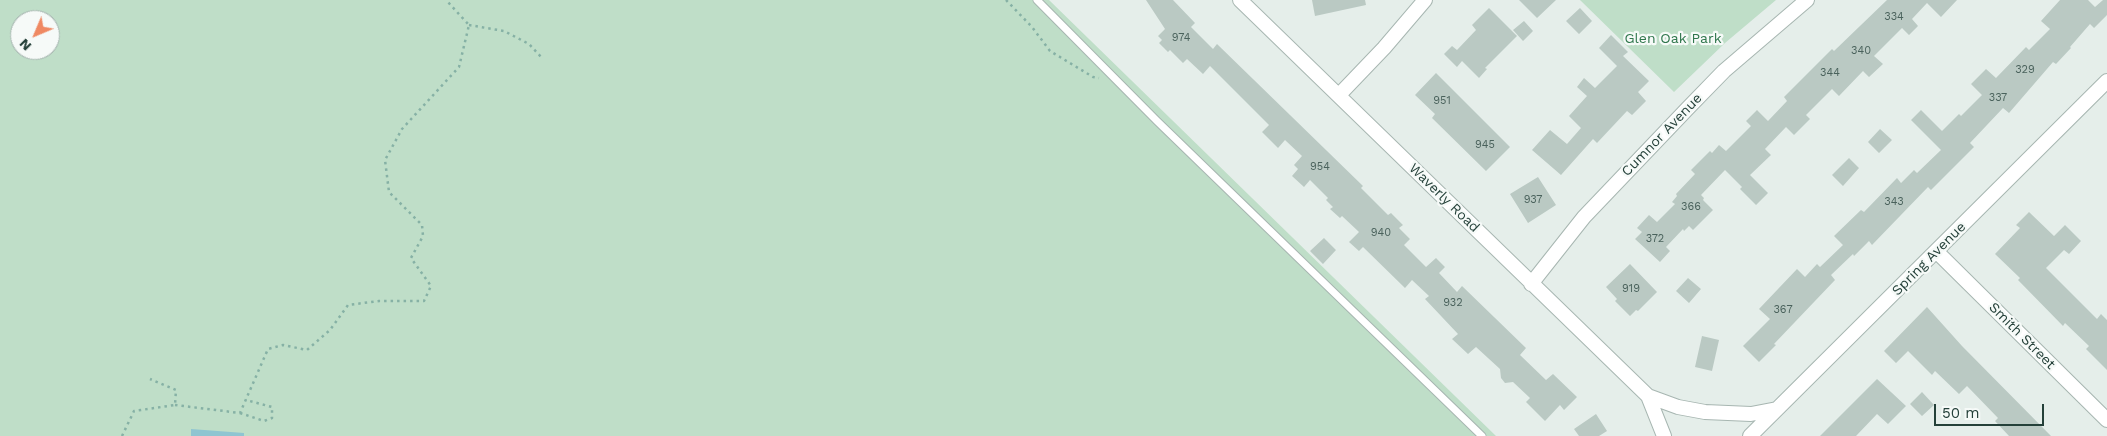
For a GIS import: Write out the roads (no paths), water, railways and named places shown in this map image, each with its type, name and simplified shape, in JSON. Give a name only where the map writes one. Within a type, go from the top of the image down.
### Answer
[{"type":"street","name":"Waverly Road","points":[[1240,0],[1648,396],[1678,407],[1705,412],[1751,414],[1777,409]]},
{"type":"street","points":[[1339,95],[1384,48],[1425,0]]},
{"type":"street","name":"Cumnor Avenue","points":[[1531,284],[1584,217],[1688,108],[1724,71],[1806,0]]},
{"type":"street","name":"Spring Avenue","points":[[1750,436],[2107,80]]},
{"type":"street","name":"Smith Street","points":[[1936,251],[2107,420]]},
{"type":"street","name":"Waverly Road","points":[[1648,396],[1664,436]]},
{"type":"lane","points":[[1037,0],[1157,121],[1482,436]]},
{"type":"water","points":[[191,429],[244,433],[244,436],[191,436]]},
{"type":"park label","name":"Glen Oak Park","points":[[1673,39]]}]
